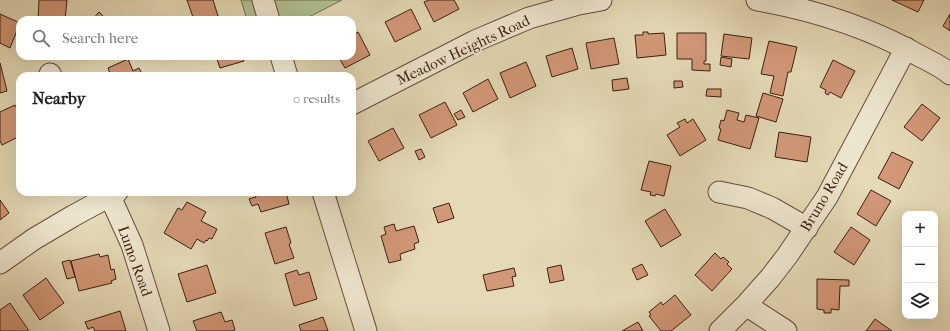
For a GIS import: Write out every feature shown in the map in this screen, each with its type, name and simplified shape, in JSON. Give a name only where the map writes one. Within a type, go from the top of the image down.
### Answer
[{"type":"street","points":[[263,0],[268,16]]},
{"type":"street","name":"Meadow Heights Road","points":[[356,102],[475,41],[529,18],[579,4],[600,0]]},
{"type":"street","points":[[757,0],[791,6],[833,17],[906,48],[950,74]]},
{"type":"street","name":"Bruno Road","points":[[720,331],[746,305],[787,256],[807,228],[827,197],[906,48]]},
{"type":"street","points":[[282,60],[286,72]]},
{"type":"street","points":[[719,192],[748,198],[772,208],[807,228]]},
{"type":"street","points":[[0,263],[34,239],[106,196]]},
{"type":"street","name":"Lumo Road","points":[[112,196],[132,245],[159,331]]},
{"type":"street","points":[[324,196],[366,331]]},
{"type":"street","points":[[746,305],[786,331]]},
{"type":"green space","points":[[241,0],[342,0],[311,16],[246,16]]},
{"type":"building","points":[[39,0],[67,0],[65,16],[38,16]]},
{"type":"building","points":[[187,0],[213,0],[218,16],[193,16]]},
{"type":"building","points":[[429,0],[454,0],[459,9],[434,22],[424,2]]},
{"type":"building","points":[[892,0],[924,0],[918,12]]},
{"type":"building","points":[[411,9],[421,29],[395,42],[385,22]]},
{"type":"building","points":[[99,12],[103,16],[96,16]]},
{"type":"building","points":[[0,14],[16,21],[16,33],[10,48],[0,43]]},
{"type":"building","points":[[950,14],[950,31],[943,26]]},
{"type":"building","points":[[358,32],[370,55],[345,68],[340,60],[356,60],[356,33]]},
{"type":"building","points":[[643,32],[648,32],[648,34],[664,33],[666,55],[637,58],[635,35],[643,35]]},
{"type":"building","points":[[677,33],[706,33],[706,61],[704,61],[704,64],[710,64],[710,71],[692,70],[692,59],[677,59]]},
{"type":"building","points":[[724,34],[752,38],[749,59],[721,56]]},
{"type":"building","points":[[614,38],[619,64],[591,69],[586,43]]},
{"type":"building","points":[[769,41],[797,47],[791,72],[788,72],[783,96],[770,93],[774,76],[761,74]]},
{"type":"building","points":[[572,48],[578,69],[552,77],[546,56]]},
{"type":"building","points":[[721,57],[732,59],[731,67],[720,65]]},
{"type":"building","points":[[128,60],[133,71],[139,68],[141,72],[110,72],[108,68]]},
{"type":"building","points":[[217,60],[244,61],[220,68]]},
{"type":"building","points":[[833,60],[855,71],[841,98],[830,92],[828,95],[825,93],[826,90],[820,87]]},
{"type":"building","points":[[526,62],[536,86],[510,98],[500,73]]},
{"type":"building","points":[[0,63],[7,91],[0,93]]},
{"type":"building","points":[[627,78],[629,89],[613,91],[612,80]]},
{"type":"building","points":[[488,79],[498,99],[473,112],[463,93]]},
{"type":"building","points":[[674,81],[682,81],[683,87],[674,88]]},
{"type":"building","points":[[707,89],[721,89],[721,97],[706,96]]},
{"type":"building","points":[[763,93],[783,99],[776,122],[756,116]]},
{"type":"building","points":[[445,102],[457,125],[431,138],[419,115]]},
{"type":"building","points":[[922,104],[940,118],[922,141],[904,127]]},
{"type":"building","points":[[15,105],[16,107],[16,138],[2,145],[0,141],[0,112]]},
{"type":"building","points":[[461,110],[465,117],[458,120],[454,114]]},
{"type":"building","points":[[727,110],[739,113],[737,120],[744,122],[746,115],[759,118],[750,149],[718,140],[721,129],[719,128],[721,120],[724,121]]},
{"type":"building","points":[[685,119],[687,123],[693,119],[706,140],[680,156],[667,135],[680,127],[677,123]]},
{"type":"building","points":[[393,128],[404,148],[379,161],[368,141]]},
{"type":"building","points":[[779,132],[811,137],[807,162],[775,157]]},
{"type":"building","points":[[421,149],[425,157],[419,160],[415,151]]},
{"type":"building","points":[[892,152],[913,162],[899,189],[878,178]]},
{"type":"building","points":[[649,161],[671,166],[664,196],[656,194],[655,196],[650,195],[651,192],[641,190]]},
{"type":"building","points":[[871,190],[891,201],[876,226],[857,214]]},
{"type":"building","points":[[287,196],[289,204],[261,212],[258,204],[252,206],[249,199],[256,197]]},
{"type":"building","points":[[0,200],[9,213],[0,220]]},
{"type":"building","points":[[187,202],[206,212],[201,221],[217,229],[212,239],[209,238],[204,243],[197,239],[191,249],[164,233],[178,208],[182,210]]},
{"type":"building","points":[[449,203],[454,218],[438,223],[433,208]]},
{"type":"building","points":[[665,209],[681,235],[661,247],[645,221]]},
{"type":"building","points":[[394,224],[396,231],[414,226],[419,242],[414,244],[415,249],[400,254],[401,260],[389,263],[381,236],[386,234],[384,227]]},
{"type":"building","points":[[286,227],[291,243],[289,244],[294,258],[275,264],[265,233]]},
{"type":"building","points":[[851,227],[870,240],[854,265],[834,252]]},
{"type":"building","points":[[715,253],[721,259],[723,257],[729,262],[727,264],[732,269],[712,291],[695,275]]},
{"type":"building","points":[[99,254],[100,257],[108,255],[111,270],[114,269],[116,279],[111,281],[112,283],[79,291],[71,261]]},
{"type":"building","points":[[70,260],[75,277],[67,279],[62,262]]},
{"type":"building","points":[[642,264],[648,275],[637,280],[632,269]]},
{"type":"building","points":[[207,265],[216,293],[187,302],[178,274]]},
{"type":"building","points":[[561,265],[564,280],[550,283],[547,268]]},
{"type":"building","points":[[514,268],[516,276],[512,277],[514,286],[487,291],[483,275]]},
{"type":"building","points":[[297,270],[299,275],[309,272],[317,299],[294,306],[285,274]]},
{"type":"building","points":[[46,278],[64,303],[40,320],[23,295]]},
{"type":"building","points":[[817,279],[849,280],[849,286],[840,286],[839,310],[831,309],[831,313],[824,313],[824,310],[817,309]]},
{"type":"building","points":[[675,295],[691,315],[671,331],[661,331],[649,316],[651,315],[649,312],[661,302],[663,305]]},
{"type":"building","points":[[10,303],[29,331],[0,331],[0,310]]},
{"type":"building","points":[[120,311],[126,331],[95,331],[93,327],[88,329],[85,322]]},
{"type":"building","points":[[221,312],[225,322],[232,320],[235,330],[197,331],[193,321]]},
{"type":"building","points":[[323,317],[328,331],[301,331],[299,325]]},
{"type":"building","points":[[875,319],[892,331],[866,331]]},
{"type":"building","points":[[638,322],[643,331],[622,331]]}]
